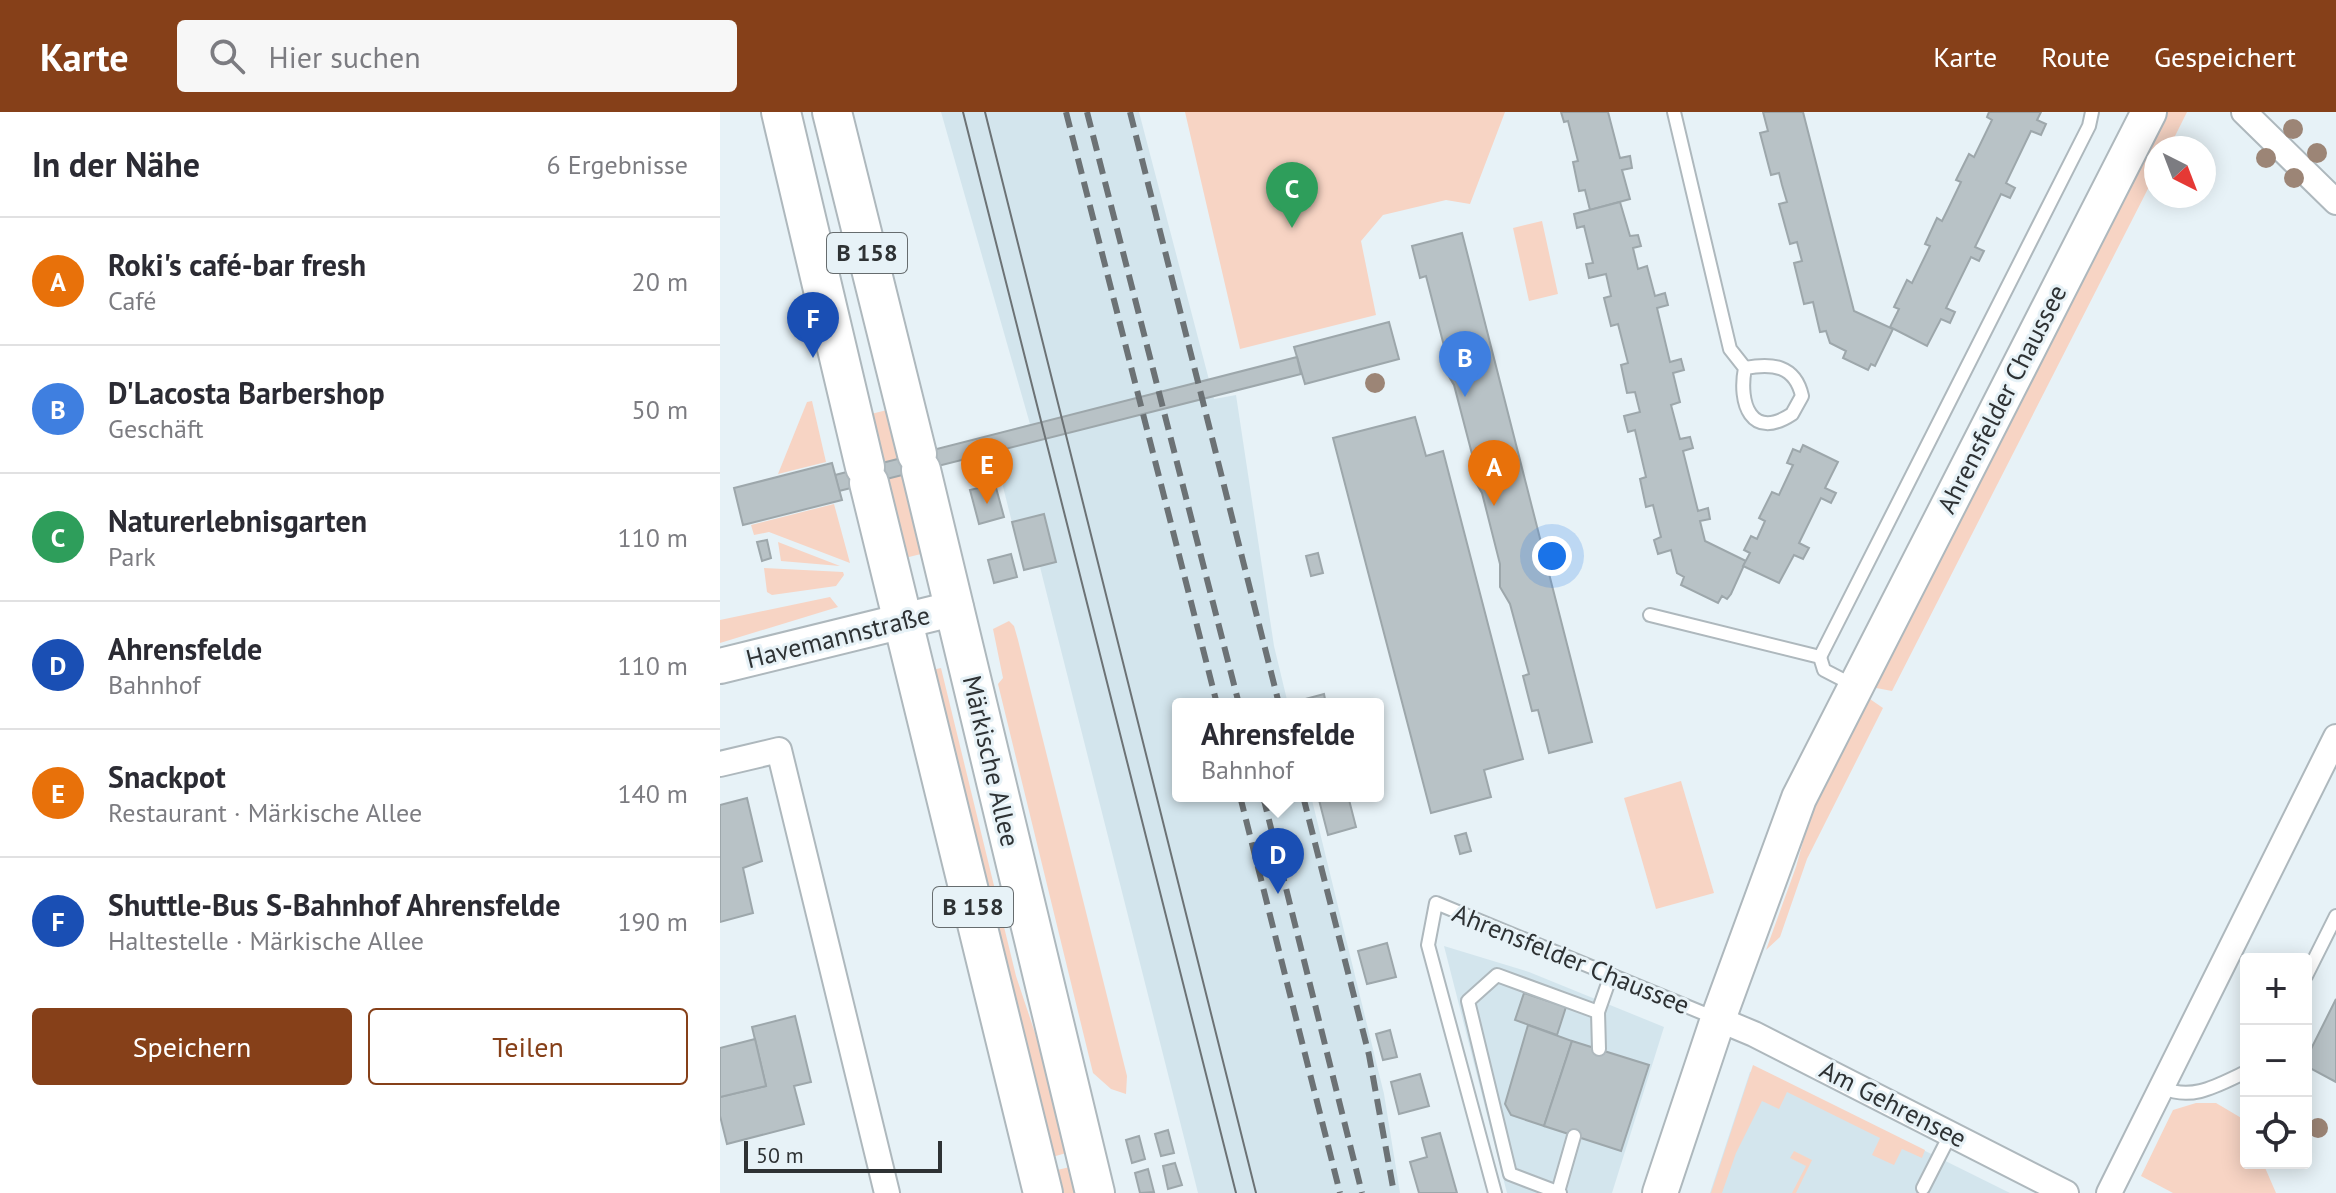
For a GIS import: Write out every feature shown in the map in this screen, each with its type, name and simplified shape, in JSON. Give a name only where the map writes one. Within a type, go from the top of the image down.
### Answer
[{"type":"main road","name":"Märkische Allee","points":[[781,112],[1043,1193]]},
{"type":"main road","name":"Märkische Allee","points":[[832,112],[956,608],[1095,1193]]},
{"type":"main road","name":"Ahrensfelder Chaussee","points":[[1660,1193],[1718,1019],[1799,798],[2149,112]]},
{"type":"main road","points":[[846,385],[897,373]]},
{"type":"main road","name":"Havemannstraße","points":[[720,666],[956,608]]},
{"type":"street","points":[[2244,112],[2336,202]]},
{"type":"street","points":[[2109,1193],[2336,737]]},
{"type":"street","points":[[720,764],[779,750],[887,1193]]},
{"type":"street","name":"Am Gehrensee","points":[[1718,1019],[1754,1034],[2066,1193]]},
{"type":"lane","points":[[1674,112],[1730,349],[1745,368]]},
{"type":"lane","name":"Ahrensfelder Chaussee","points":[[1820,657],[2089,126],[2092,112]]},
{"type":"lane","points":[[1778,366],[1792,373],[1802,396],[1792,414],[1771,423],[1757,420],[1744,408],[1741,386],[1745,368],[1778,366]]},
{"type":"lane","points":[[1650,615],[1820,657],[1824,670],[1856,687]]},
{"type":"lane","name":"Ahrensfelder Chaussee","points":[[1495,1193],[1428,945],[1436,903],[1718,1019]]},
{"type":"lane","points":[[2312,964],[2336,916]]},
{"type":"lane","points":[[1574,1136],[1559,1192],[1510,1174],[1468,1001],[1497,975],[1598,1012]]},
{"type":"lane","points":[[1599,1049],[1598,1012],[1611,975]]},
{"type":"lane","points":[[2163,1088],[2179,1095],[2201,1092],[2240,1075]]},
{"type":"lane","points":[[1923,1188],[1951,1133]]},
{"type":"shaded area","points":[[941,112],[1139,112],[1214,399],[1236,395],[1274,646],[1287,698],[1172,698],[1172,802],[1312,802],[1384,1094],[1400,1193],[1198,1193],[1040,567],[1024,570],[990,435],[1030,424]]},
{"type":"shaded area","points":[[1185,112],[1505,112],[1470,204],[1446,200],[1383,215],[1361,241],[1376,315],[1240,349]]},
{"type":"shaded area","points":[[2164,112],[2187,112],[2175,136],[2152,136]]},
{"type":"shaded area","points":[[2144,151],[2144,197],[1892,691],[1871,687]]},
{"type":"shaded area","points":[[1542,221],[1558,294],[1529,301],[1513,228]]},
{"type":"shaded area","points":[[812,401],[826,462],[778,474],[807,402]]},
{"type":"shaded area","points":[[891,409],[925,553],[905,558],[871,414]]},
{"type":"shaded area","points":[[834,504],[850,563],[769,532],[754,535],[751,525]]},
{"type":"shaded area","points":[[778,542],[840,566],[781,561]]},
{"type":"shaded area","points":[[764,568],[843,572],[844,575],[836,586],[772,595],[767,592]]},
{"type":"shaded area","points":[[830,597],[838,607],[720,643],[720,620]]},
{"type":"shaded area","points":[[1009,621],[1018,640],[1127,1076],[1126,1094],[1111,1089],[1093,1073],[998,684],[1003,678],[993,629]]},
{"type":"shaded area","points":[[941,668],[1016,976],[1060,1108],[1070,1152],[1052,1157],[932,670]]},
{"type":"shaded area","points":[[1867,697],[1883,708],[1807,859],[1780,937],[1766,950],[1796,867],[1815,798]]},
{"type":"shaded area","points":[[1681,781],[1714,893],[1656,909],[1624,798]]},
{"type":"shaded area","points":[[1444,946],[1529,972],[1664,1027],[1612,1193],[1507,1193]]},
{"type":"shaded area","points":[[1753,1065],[1925,1150],[1922,1158],[1902,1149],[1894,1165],[1872,1155],[1880,1138],[1787,1092],[1779,1109],[1762,1101],[1736,1153],[1722,1193],[1711,1193]]},
{"type":"shaded area","points":[[1760,1069],[2010,1193],[1710,1193],[1750,1072]]},
{"type":"shaded area","points":[[2196,1103],[2216,1103],[2240,1117],[2240,1169],[2266,1169],[2276,1193],[2173,1193],[2141,1176],[2173,1110]]},
{"type":"shaded area","points":[[1794,1151],[1812,1160],[1796,1193],[1792,1193],[1806,1166],[1790,1158]]},
{"type":"shaded area","points":[[1074,1166],[1080,1193],[1059,1193],[1053,1171]]},
{"type":"building","points":[[1561,112],[1608,112],[1620,158],[1630,156],[1632,168],[1622,170],[1630,199],[1590,210],[1585,190],[1579,191],[1573,162],[1578,161],[1568,121],[1564,122]]},
{"type":"building","points":[[1763,112],[1803,112],[1854,311],[1893,329],[1875,366],[1871,364],[1868,370],[1843,358],[1846,351],[1830,343],[1826,331],[1820,332],[1813,302],[1804,304],[1794,263],[1802,261],[1797,242],[1790,244],[1779,204],[1787,202],[1779,173],[1771,175],[1760,133],[1768,131]]},
{"type":"building","points":[[1989,112],[2041,112],[2037,120],[2046,124],[2041,135],[2031,131],[2006,183],[2015,188],[2010,198],[2001,194],[1975,247],[1984,251],[1979,261],[1971,257],[1946,308],[1955,312],[1950,323],[1941,319],[1927,346],[1890,327],[1899,309],[1894,307],[1907,280],[1912,283],[1930,246],[1925,244],[1937,218],[1942,221],[1961,182],[1956,180],[1969,154],[1974,157],[1992,120],[1987,117]]},
{"type":"building","points":[[1620,202],[1630,236],[1638,235],[1641,246],[1633,248],[1638,269],[1647,266],[1655,296],[1665,293],[1668,305],[1657,308],[1670,362],[1681,359],[1684,370],[1673,373],[1680,402],[1671,405],[1680,439],[1690,437],[1693,448],[1683,451],[1698,511],[1708,508],[1710,519],[1700,521],[1705,541],[1746,561],[1731,594],[1727,599],[1722,596],[1718,603],[1681,585],[1684,577],[1677,573],[1671,550],[1658,554],[1654,540],[1661,537],[1653,505],[1646,507],[1640,479],[1646,477],[1635,430],[1628,432],[1624,416],[1640,412],[1635,392],[1627,393],[1621,365],[1628,363],[1618,324],[1611,326],[1604,298],[1611,296],[1606,274],[1589,278],[1586,264],[1593,263],[1584,226],[1577,228],[1574,214]]},
{"type":"building","points":[[1462,233],[1592,742],[1549,753],[1538,710],[1532,711],[1523,676],[1529,674],[1510,604],[1500,587],[1500,564],[1482,493],[1472,476],[1472,454],[1454,385],[1445,370],[1444,346],[1426,276],[1420,278],[1412,246]]},
{"type":"building","points":[[1389,322],[1399,359],[1305,384],[1294,347]]},
{"type":"building","points":[[1297,357],[1301,374],[839,491],[835,475]]},
{"type":"building","points":[[1415,417],[1426,456],[1443,451],[1523,759],[1484,770],[1491,797],[1431,813],[1333,438]]},
{"type":"building","points":[[1803,445],[1838,462],[1825,488],[1836,493],[1831,503],[1821,498],[1799,543],[1809,548],[1803,559],[1794,555],[1779,583],[1743,566],[1750,553],[1744,550],[1751,536],[1757,539],[1765,521],[1759,518],[1772,492],[1779,495],[1793,465],[1787,463],[1793,449],[1800,452]]},
{"type":"building","points":[[832,463],[842,500],[743,525],[734,488]]},
{"type":"building","points":[[995,484],[1004,517],[979,524],[970,490]]},
{"type":"building","points":[[1044,514],[1056,562],[1024,570],[1012,522]]},
{"type":"building","points":[[767,540],[771,558],[762,561],[757,542]]},
{"type":"building","points":[[1318,553],[1323,573],[1311,576],[1306,556]]},
{"type":"building","points":[[1011,554],[1017,577],[994,583],[988,560]]},
{"type":"building","points":[[747,798],[762,861],[743,868],[753,913],[720,922],[720,805]]},
{"type":"building","points":[[1320,802],[1350,802],[1356,827],[1328,835]]},
{"type":"building","points":[[1466,833],[1471,851],[1460,854],[1455,836]]},
{"type":"building","points":[[1387,943],[1396,977],[1367,984],[1358,951]]},
{"type":"building","points":[[1524,993],[1566,1007],[1557,1035],[1515,1020]]},
{"type":"building","points":[[2336,999],[2336,1082],[2312,1069],[2312,1047]]},
{"type":"building","points":[[795,1016],[811,1082],[794,1086],[804,1124],[727,1144],[720,1116],[720,1097],[766,1086],[752,1027]]},
{"type":"building","points":[[1528,1025],[1572,1041],[1544,1126],[1511,1115],[1505,1104]]},
{"type":"building","points":[[1390,1030],[1397,1057],[1383,1060],[1376,1034]]},
{"type":"building","points":[[755,1039],[766,1086],[720,1097],[720,1048]]},
{"type":"building","points":[[1572,1041],[1649,1065],[1621,1151],[1544,1126]]},
{"type":"building","points":[[1420,1074],[1429,1106],[1399,1114],[1391,1082]]},
{"type":"building","points":[[1168,1130],[1174,1153],[1161,1156],[1155,1134]]},
{"type":"building","points":[[1440,1133],[1457,1193],[1419,1193],[1410,1162],[1427,1157],[1422,1138]]},
{"type":"building","points":[[1139,1136],[1145,1159],[1132,1163],[1126,1140]]},
{"type":"building","points":[[1175,1163],[1182,1185],[1168,1189],[1163,1166]]},
{"type":"building","points":[[1148,1169],[1154,1192],[1140,1193],[1135,1173]]},
{"type":"tram line","points":[[963,112],[1236,1193]]},
{"type":"tram line","points":[[985,112],[1256,1193]]},
{"type":"railway","points":[[1066,112],[1215,698]]},
{"type":"railway","points":[[1087,112],[1237,698]]},
{"type":"railway","points":[[1130,112],[1277,698]]},
{"type":"railway","points":[[1242,802],[1340,1193]]},
{"type":"railway","points":[[1264,802],[1362,1193]]},
{"type":"railway","points":[[1305,802],[1369,1055],[1394,1193]]},
{"type":"place","name":"Naturerlebnisgarten","points":[[1292,228]]},
{"type":"place","name":"Shuttle-Bus S-Bahnhof Ahrensfelde","points":[[813,358]]},
{"type":"place","name":"D'Lacosta Barbershop","points":[[1465,397]]},
{"type":"place","name":"Snackpot","points":[[987,504]]},
{"type":"place","name":"Roki's café-bar fresh","points":[[1494,506]]},
{"type":"place","name":"Ahrensfelde","points":[[1278,894]]}]
